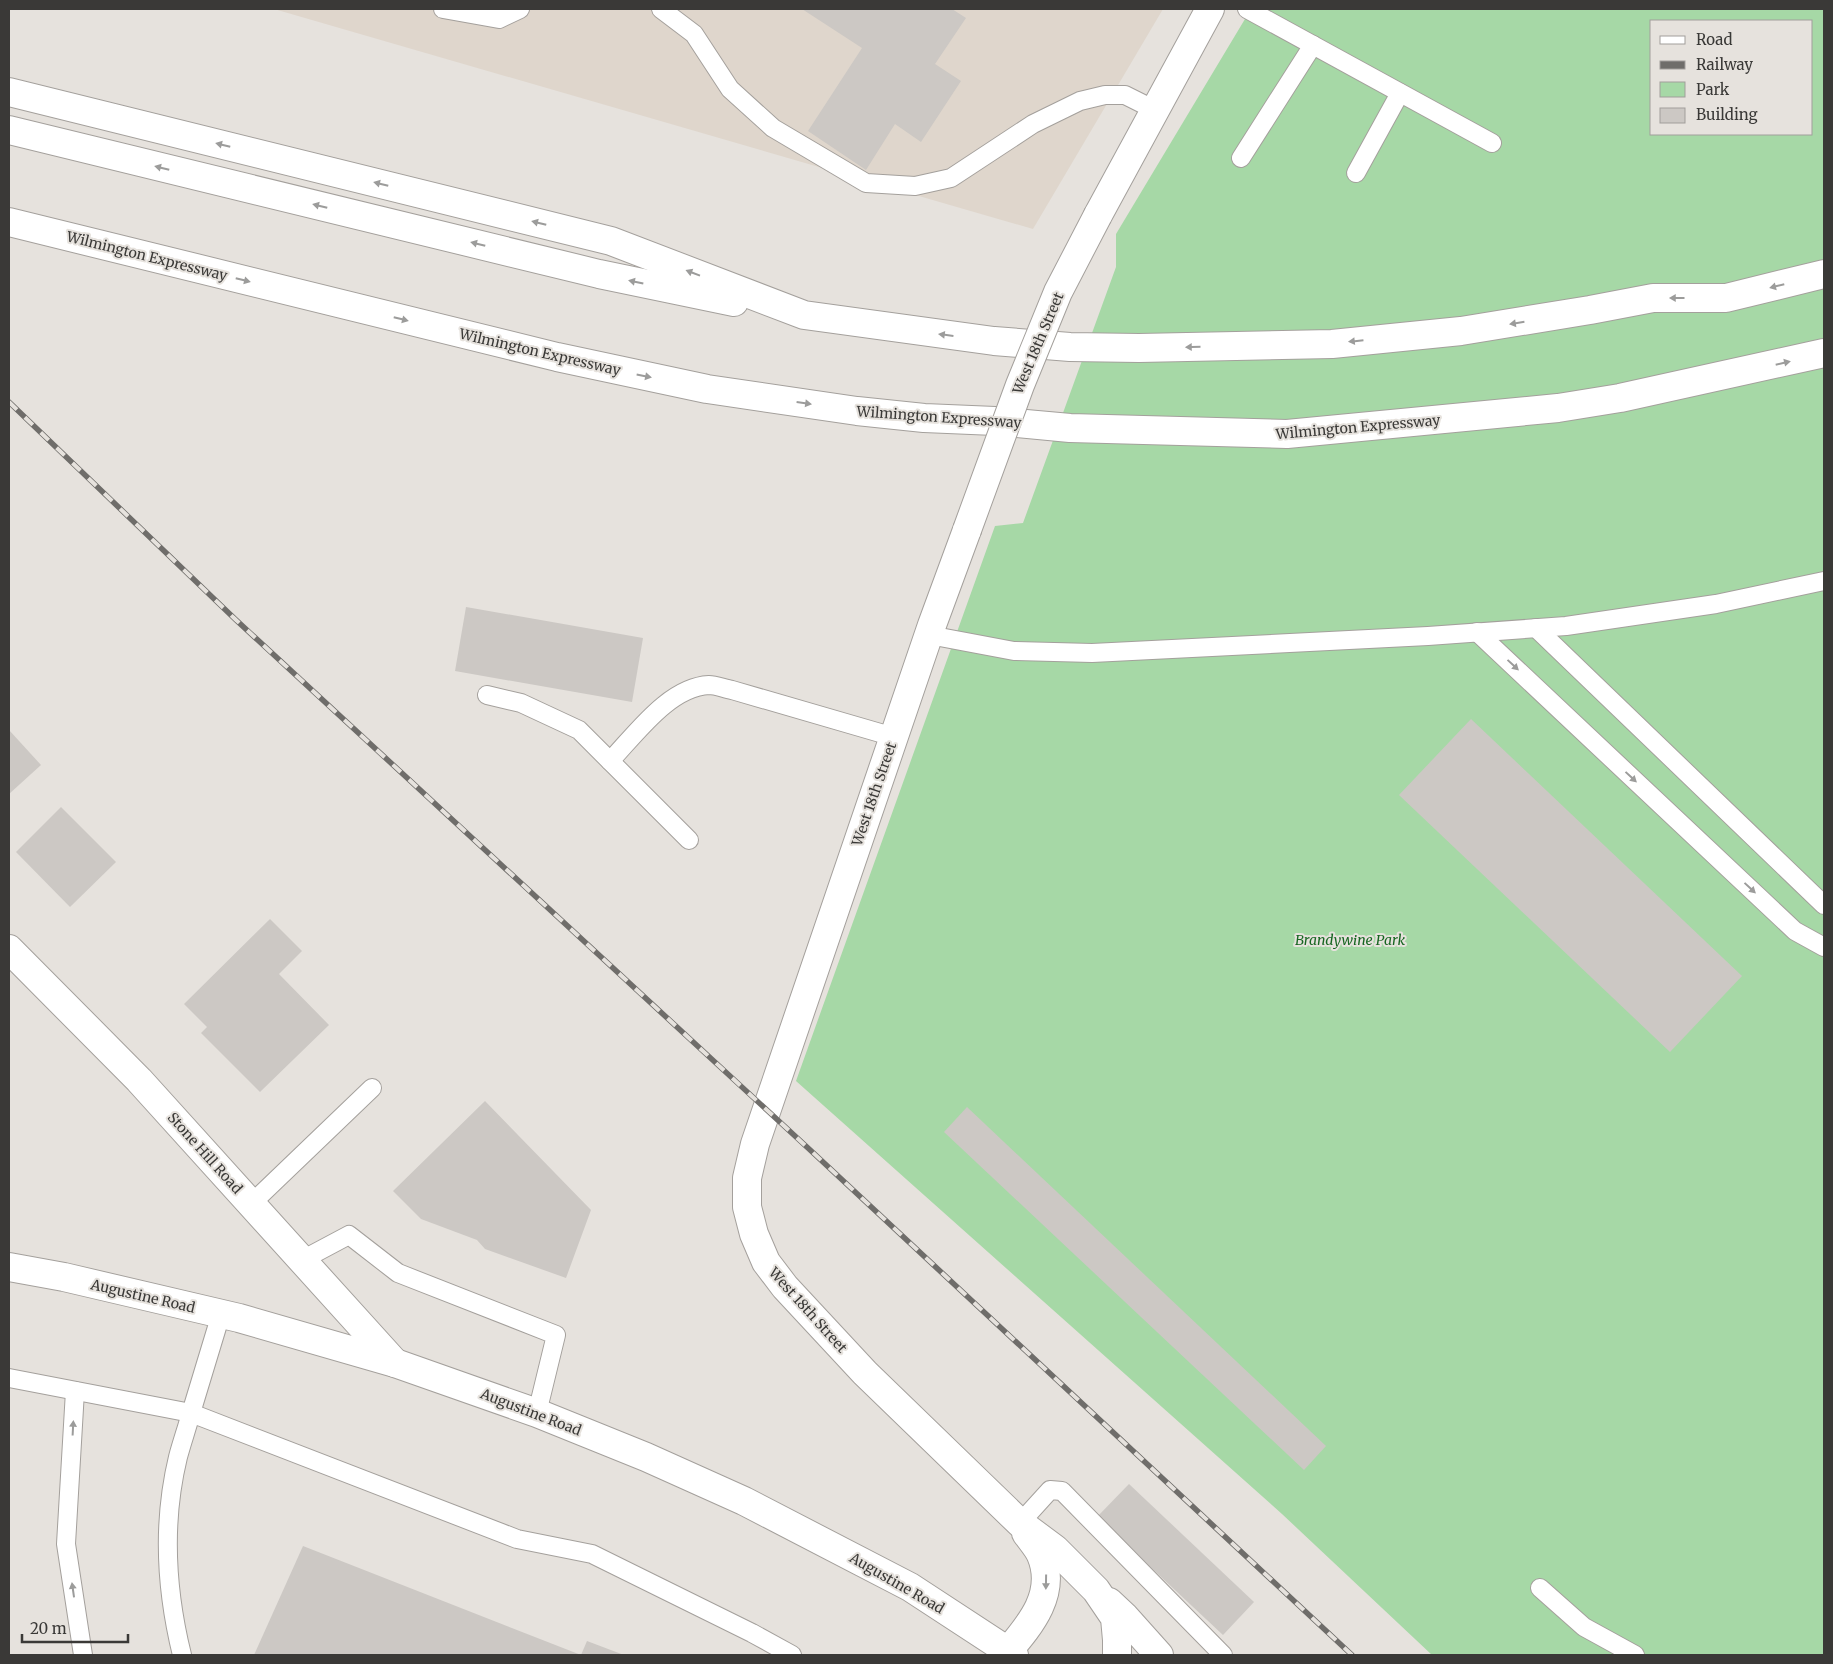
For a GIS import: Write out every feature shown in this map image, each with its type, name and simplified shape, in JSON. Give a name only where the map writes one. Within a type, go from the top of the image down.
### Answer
[{"type":"main road","name":"West 18th Street","points":[[1117,1655],[1114,1618],[1096,1590],[1055,1549],[1020,1524],[865,1373],[785,1287],[766,1262],[754,1234],[747,1207],[747,1178],[756,1144],[929,634],[1020,384],[1058,292],[1210,9]]},
{"type":"main road","points":[[9,92],[611,242],[804,315]]},
{"type":"main road","points":[[9,130],[599,274],[804,315],[994,341],[1070,347],[1139,348],[1332,344],[1461,331],[1653,298],[1726,298],[1824,274]]},
{"type":"main road","name":"Wilmington Expressway","points":[[9,222],[623,372],[707,389],[924,418],[995,421],[1070,428],[1287,434],[1558,408],[1620,398],[1824,354]]},
{"type":"main road","name":"Stone Hill Road","points":[[9,949],[139,1080],[395,1362]]},
{"type":"main road","name":"Augustine Road","points":[[9,1267],[64,1277],[221,1314],[395,1362],[537,1413],[646,1457],[744,1501],[910,1587],[1011,1653]]},
{"type":"main road","name":"West 18th Street","points":[[1011,1653],[1037,1613],[1046,1592],[1046,1573],[1041,1555],[1020,1524]]},
{"type":"main road","points":[[1096,1590],[1125,1617],[1159,1655]]},
{"type":"lane","points":[[443,9],[499,19],[520,9]]},
{"type":"lane","points":[[661,9],[694,34],[730,89],[773,128],[866,183],[915,186],[951,178],[1033,124],[1080,101],[1106,95],[1125,95],[1155,110]]},
{"type":"lane","points":[[1247,9],[1492,143]]},
{"type":"lane","points":[[1242,158],[1313,45]]},
{"type":"lane","points":[[1356,173],[1400,93]]},
{"type":"lane","points":[[929,634],[1014,651],[1092,653],[1428,636],[1566,626],[1716,604],[1824,581]]},
{"type":"lane","points":[[1536,628],[1824,905]]},
{"type":"lane","points":[[1478,632],[1796,931],[1824,947]]},
{"type":"lane","points":[[610,761],[668,701],[681,692],[710,685],[894,737]]},
{"type":"lane","points":[[487,695],[521,703],[579,730],[689,840]]},
{"type":"lane","points":[[251,1204],[372,1088]]},
{"type":"lane","points":[[302,1260],[349,1235],[398,1273],[556,1335],[537,1413]]},
{"type":"lane","points":[[182,1655],[175,1627],[170,1589],[168,1544],[170,1504],[178,1458],[221,1314]]},
{"type":"lane","points":[[9,1378],[191,1413],[518,1539],[592,1554],[752,1633],[792,1655]]},
{"type":"lane","points":[[75,1391],[66,1544],[83,1655]]},
{"type":"lane","points":[[1020,1524],[1050,1490],[1062,1491],[1223,1655]]},
{"type":"lane","points":[[1540,1588],[1584,1627],[1634,1655]]},
{"type":"lane","points":[[752,1633],[768,1655]]},
{"type":"shaded area","points":[[274,9],[1163,9],[1033,229]]},
{"type":"green space","name":"Brandywine Park","points":[[1251,9],[1824,9],[1824,1655],[1432,1655],[1282,1514],[796,1081],[995,526],[1023,523],[1116,267],[1116,234]]},
{"type":"building","points":[[802,9],[952,9],[966,18],[935,64],[961,81],[921,142],[895,124],[866,170],[808,131],[862,48]]},
{"type":"building","points":[[466,607],[643,638],[632,702],[455,671]]},
{"type":"building","points":[[1471,719],[1742,976],[1670,1052],[1399,795]]},
{"type":"building","points":[[9,730],[41,765],[9,794]]},
{"type":"building","points":[[61,807],[116,862],[70,907],[16,852]]},
{"type":"building","points":[[270,919],[302,951],[279,974],[329,1025],[260,1092],[201,1033],[207,1027],[184,1004]]},
{"type":"building","points":[[485,1101],[591,1210],[566,1278],[485,1249],[477,1240],[421,1219],[393,1191]]},
{"type":"building","points":[[967,1107],[1326,1446],[1304,1470],[944,1132]]},
{"type":"building","points":[[1129,1484],[1254,1602],[1223,1635],[1097,1517]]},
{"type":"building","points":[[303,1546],[581,1655],[254,1655]]},
{"type":"building","points":[[587,1641],[624,1655],[581,1655]]},
{"type":"railway","points":[[9,402],[235,619],[808,1148],[1352,1655]]}]
